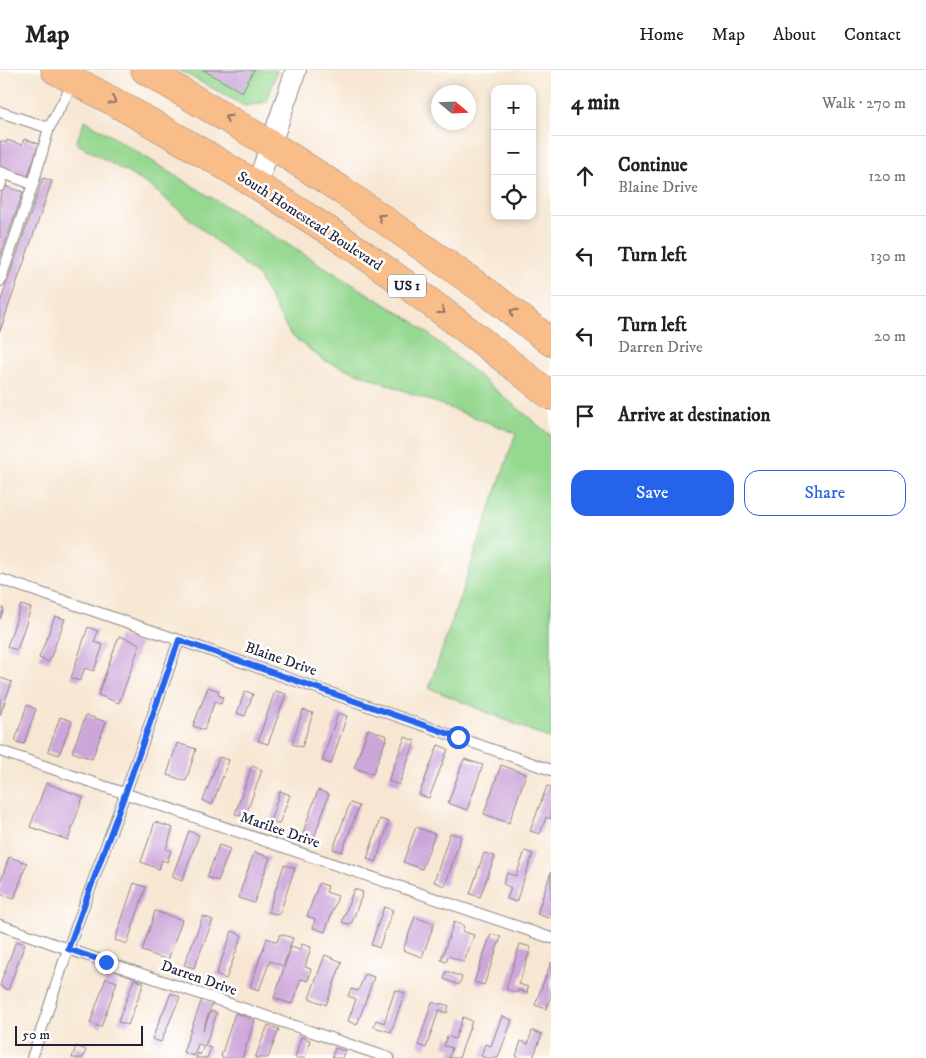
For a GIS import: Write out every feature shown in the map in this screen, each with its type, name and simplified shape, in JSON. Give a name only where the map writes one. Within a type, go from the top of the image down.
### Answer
[{"type":"highway","name":"US 1","points":[[145,70],[202,102],[343,191],[491,295],[551,342]]},
{"type":"highway","name":"South Homestead Boulevard","points":[[65,75],[180,138],[329,232],[476,336],[551,396]]},
{"type":"street","points":[[257,185],[296,70]]},
{"type":"lane","points":[[0,281],[34,184],[65,75]]},
{"type":"lane","points":[[0,112],[50,128]]},
{"type":"lane","points":[[0,186],[2,173],[34,184]]},
{"type":"lane","name":"Blaine Drive","points":[[0,579],[551,770]]},
{"type":"lane","points":[[32,1058],[68,949],[179,640]]},
{"type":"lane","name":"Marilee Drive","points":[[0,751],[551,938]]},
{"type":"lane","name":"Darren Drive","points":[[0,925],[389,1058]]},
{"type":"green space","points":[[179,70],[277,70],[267,102],[245,106]]},
{"type":"green space","points":[[85,120],[414,322],[551,436],[551,739],[429,688],[516,433],[323,360],[290,334],[258,276],[149,185],[76,143]]},
{"type":"building","points":[[203,70],[254,70],[242,92]]},
{"type":"building","points":[[24,139],[39,144],[27,179],[0,170],[0,141],[6,143],[7,140],[22,145]]},
{"type":"building","points":[[43,178],[52,181],[0,331],[0,303]]},
{"type":"building","points":[[4,186],[23,192],[0,258],[0,198]]},
{"type":"building","points":[[21,605],[31,608],[17,650],[7,647]]},
{"type":"building","points":[[0,607],[4,609],[0,619]]},
{"type":"building","points":[[55,616],[65,619],[49,662],[39,658]]},
{"type":"building","points":[[88,627],[98,631],[94,642],[103,645],[94,671],[85,668],[80,681],[71,678]]},
{"type":"building","points":[[119,636],[140,644],[119,703],[98,695]]},
{"type":"building","points":[[1,678],[12,682],[0,715],[0,680]]},
{"type":"building","points":[[208,687],[219,691],[218,695],[223,697],[221,704],[215,701],[204,730],[193,726]]},
{"type":"building","points":[[245,691],[253,694],[245,716],[237,713]]},
{"type":"building","points":[[275,691],[286,694],[268,744],[258,741]]},
{"type":"building","points":[[27,705],[36,709],[24,744],[15,741]]},
{"type":"building","points":[[303,710],[313,713],[302,747],[292,744]]},
{"type":"building","points":[[338,713],[347,716],[331,764],[322,761]]},
{"type":"building","points":[[86,715],[106,722],[92,759],[72,752]]},
{"type":"building","points":[[60,717],[72,721],[59,755],[48,751]]},
{"type":"building","points":[[368,729],[387,736],[373,774],[354,768]]},
{"type":"building","points":[[405,737],[415,741],[399,785],[388,781]]},
{"type":"building","points":[[177,743],[196,749],[186,781],[167,775]]},
{"type":"building","points":[[438,745],[448,749],[429,798],[419,795]]},
{"type":"building","points":[[219,757],[229,760],[212,805],[203,801]]},
{"type":"building","points":[[464,759],[483,765],[467,810],[448,803]]},
{"type":"building","points":[[501,765],[526,774],[509,823],[484,814]]},
{"type":"building","points":[[252,766],[262,770],[245,817],[235,814]]},
{"type":"building","points":[[46,783],[83,797],[68,840],[30,827]]},
{"type":"building","points":[[547,786],[551,787],[551,819],[546,817],[540,834],[530,831]]},
{"type":"building","points":[[318,790],[329,794],[313,841],[301,838]]},
{"type":"building","points":[[280,791],[290,795],[279,824],[270,821]]},
{"type":"building","points":[[350,803],[359,806],[342,852],[333,849]]},
{"type":"building","points":[[380,819],[389,822],[376,862],[367,859]]},
{"type":"building","points":[[155,822],[173,828],[166,849],[171,851],[167,862],[162,860],[159,869],[141,862]]},
{"type":"building","points":[[416,827],[435,834],[422,869],[403,862]]},
{"type":"building","points":[[189,831],[199,835],[182,881],[172,877]]},
{"type":"building","points":[[450,833],[461,836],[445,886],[434,882]]},
{"type":"building","points":[[219,845],[230,849],[218,881],[207,877]]},
{"type":"building","points":[[525,851],[533,854],[516,902],[507,899],[511,888],[503,884],[507,873],[516,876]]},
{"type":"building","points":[[254,852],[270,857],[254,903],[238,898]]},
{"type":"building","points":[[484,853],[495,856],[480,897],[470,894]]},
{"type":"building","points":[[9,857],[27,863],[14,899],[0,894],[0,883]]},
{"type":"building","points":[[284,865],[295,868],[279,915],[268,912]]},
{"type":"building","points":[[551,872],[551,910],[548,918],[537,914]]},
{"type":"building","points":[[134,883],[146,887],[127,944],[115,940]]},
{"type":"building","points":[[319,883],[328,886],[326,892],[338,896],[325,932],[313,928],[315,919],[307,916]]},
{"type":"building","points":[[354,889],[363,892],[351,925],[342,922]]},
{"type":"building","points":[[384,907],[393,910],[379,948],[371,945]]},
{"type":"building","points":[[155,911],[182,920],[168,960],[142,951]]},
{"type":"building","points":[[203,916],[213,920],[194,968],[184,965]]},
{"type":"building","points":[[415,917],[434,924],[422,957],[403,950]]},
{"type":"building","points":[[454,922],[464,926],[462,931],[474,935],[464,962],[448,956],[446,962],[441,960]]},
{"type":"building","points":[[232,931],[242,935],[226,979],[216,975]]},
{"type":"building","points":[[280,934],[293,938],[283,966],[270,961],[259,990],[250,987],[267,938],[277,942]]},
{"type":"building","points":[[491,934],[501,937],[484,985],[474,982]]},
{"type":"building","points":[[16,941],[25,944],[8,990],[0,985]]},
{"type":"building","points":[[302,944],[311,947],[305,967],[311,969],[308,981],[301,979],[292,1004],[274,998],[291,947],[300,950]]},
{"type":"building","points":[[520,944],[531,947],[519,984],[528,987],[527,993],[518,990],[517,993],[506,989]]},
{"type":"building","points":[[325,955],[342,962],[326,1005],[309,998]]},
{"type":"building","points":[[551,962],[551,995],[546,1009],[535,1005]]},
{"type":"building","points":[[446,971],[462,977],[459,985],[444,979]]},
{"type":"building","points":[[365,974],[374,977],[357,1025],[348,1021],[356,999],[348,996],[351,989],[358,991]]},
{"type":"building","points":[[106,978],[117,982],[101,1027],[90,1023]]},
{"type":"building","points":[[134,979],[144,983],[128,1025],[118,1022]]},
{"type":"building","points":[[395,990],[405,993],[391,1032],[374,1027],[376,1020],[384,1023]]},
{"type":"building","points":[[171,993],[180,997],[161,1042],[152,1039]]},
{"type":"building","points":[[202,999],[212,1003],[203,1030],[211,1011],[217,1013],[205,1046],[211,1048],[207,1058],[196,1058],[198,1053],[200,1055],[204,1046],[198,1044],[194,1056],[183,1052]]},
{"type":"building","points":[[432,1002],[449,1006],[447,1013],[439,1010],[426,1048],[418,1045]]},
{"type":"building","points":[[235,1013],[255,1020],[242,1058],[222,1058],[221,1056]]},
{"type":"building","points":[[502,1016],[512,1020],[498,1058],[481,1056],[485,1044],[491,1046]]},
{"type":"building","points":[[463,1017],[472,1021],[459,1058],[449,1058],[452,1048],[444,1046],[447,1036],[455,1039]]},
{"type":"building","points":[[268,1025],[279,1029],[268,1058],[255,1058]]},
{"type":"building","points":[[532,1031],[542,1034],[533,1058],[520,1058],[516,1056],[521,1041],[528,1044]]},
{"type":"building","points":[[301,1037],[310,1040],[305,1058],[295,1058]]},
{"type":"building","points":[[76,1046],[86,1050],[83,1058],[72,1058]]},
{"type":"building","points":[[335,1048],[345,1051],[342,1058],[332,1058]]},
{"type":"route","points":[[106,962],[68,949],[179,640],[458,737]]}]
